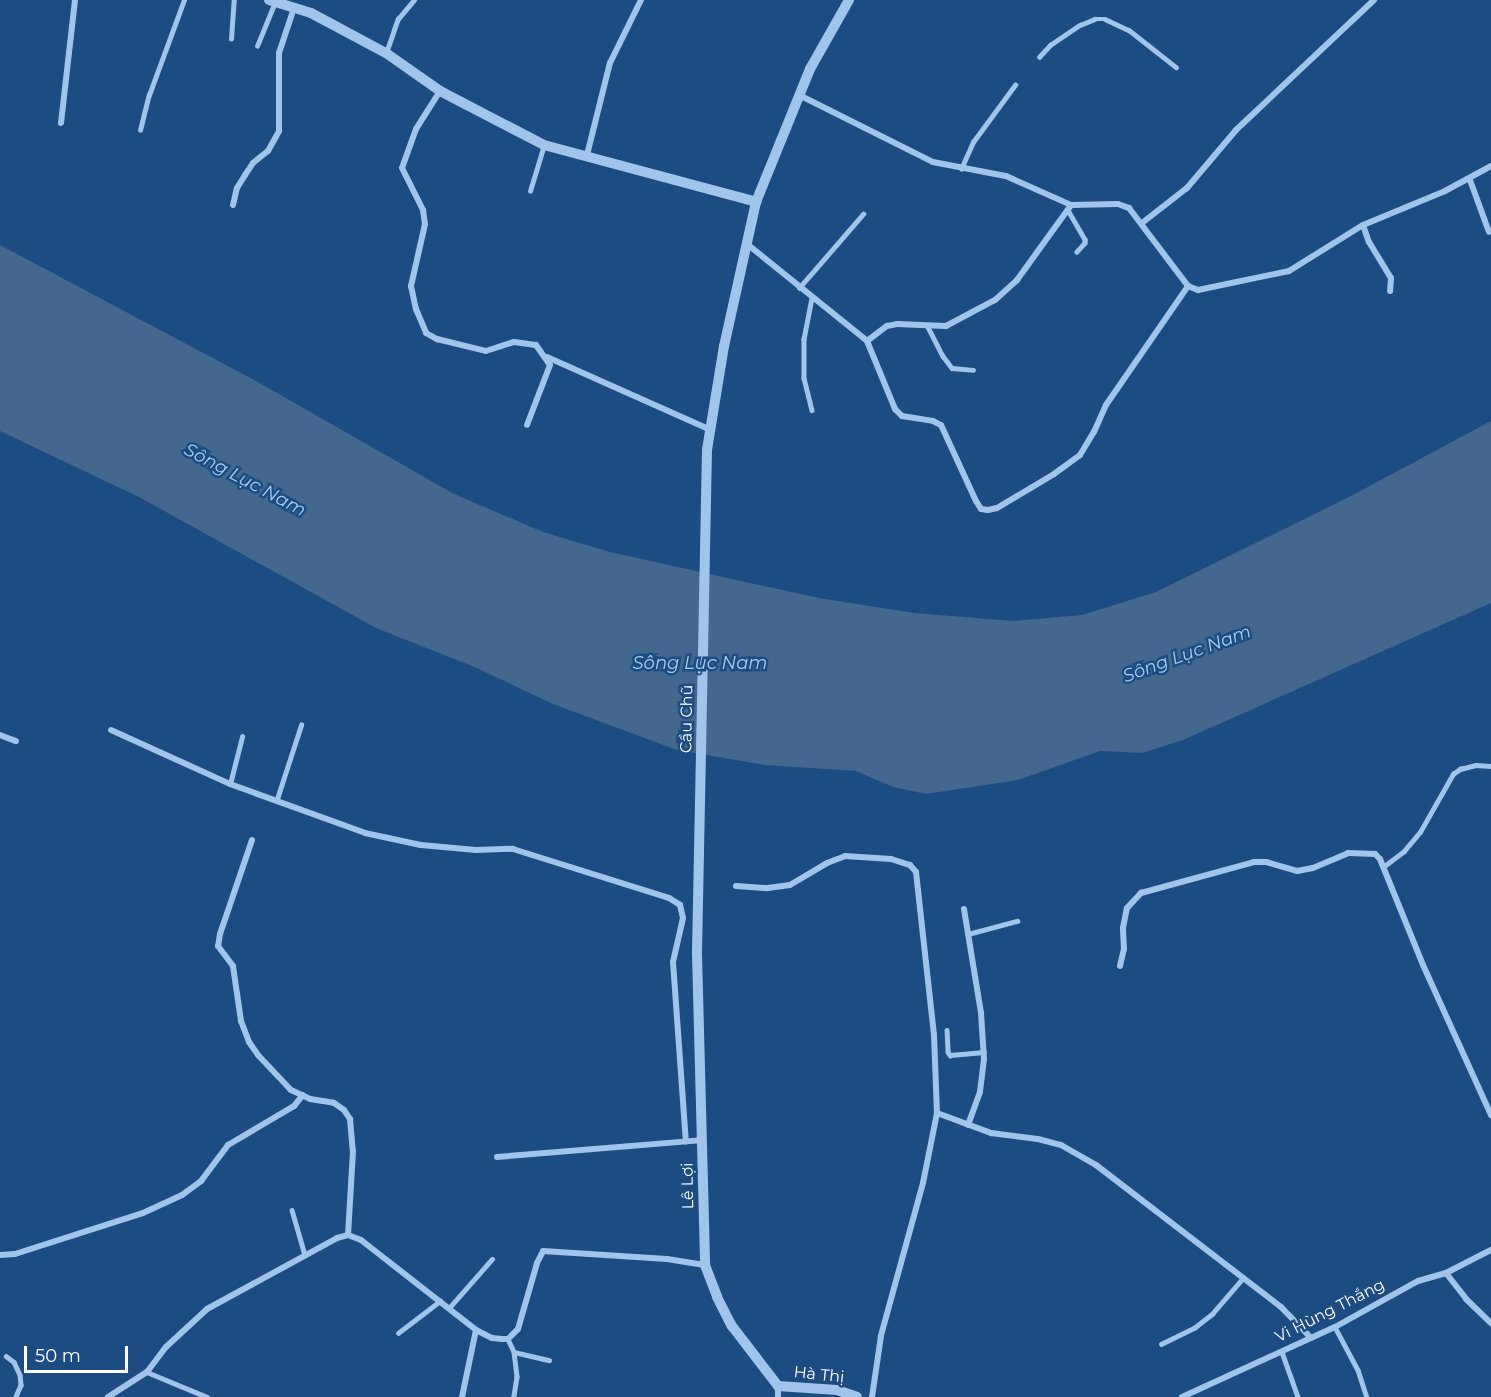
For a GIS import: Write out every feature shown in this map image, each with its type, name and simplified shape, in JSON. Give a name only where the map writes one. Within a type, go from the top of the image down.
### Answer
[{"type":"street","points":[[61,123],[75,0]]},
{"type":"street","points":[[587,155],[609,63],[640,0]]},
{"type":"street","name":"Cầu Chũ","points":[[697,954],[707,450],[724,346],[756,202],[810,69],[849,0]]},
{"type":"street","points":[[1142,223],[1187,188],[1236,130],[1374,0]]},
{"type":"street","points":[[272,1],[311,13],[386,53],[440,91],[544,145],[756,202]]},
{"type":"street","points":[[233,205],[237,188],[253,164],[268,151],[279,130],[279,53],[294,8]]},
{"type":"street","points":[[440,91],[417,129],[402,168],[423,210],[425,224],[411,286],[420,322],[426,333],[437,339],[473,349],[486,351],[514,342],[528,342],[537,345],[547,357],[550,365],[527,425]]},
{"type":"street","points":[[799,94],[933,162],[1006,176],[1070,207],[1118,204],[1129,208],[1188,286],[1198,290],[1209,290],[1224,284],[1289,271],[1363,225],[1470,180],[1491,165]]},
{"type":"street","points":[[1470,180],[1489,232]]},
{"type":"street","points":[[867,341],[887,326],[897,324],[946,326],[986,305],[1007,290],[1070,207]]},
{"type":"street","points":[[1363,225],[1369,242],[1391,278],[1390,291]]},
{"type":"street","points":[[747,244],[867,341],[895,409],[902,416],[933,421],[941,425],[976,501],[981,508],[988,510],[996,508],[1054,474],[1080,455],[1106,405],[1188,286]]},
{"type":"street","points":[[547,357],[711,430]]},
{"type":"street","points":[[111,730],[230,784],[277,799],[365,833],[421,845],[476,850],[513,849],[609,877],[669,898],[680,905],[682,927],[673,962],[686,1142]]},
{"type":"street","points":[[0,735],[16,741]]},
{"type":"street","points":[[252,840],[219,934],[218,946],[233,966],[241,1021],[249,1042],[291,1090],[334,1103],[344,1110],[350,1119],[353,1151],[348,1235]]},
{"type":"street","points":[[1120,966],[1124,949],[1123,928],[1127,908],[1141,893],[1260,862],[1296,871],[1313,868],[1348,853],[1368,852],[1380,859],[1423,965],[1491,1115]]},
{"type":"street","points":[[736,886],[768,888],[790,885],[827,863],[845,856],[891,859],[910,865],[916,872],[934,1035],[937,1113],[923,1183],[881,1336],[872,1397]]},
{"type":"street","points":[[964,909],[981,1013],[984,1052],[980,1092],[968,1125]]},
{"type":"street","name":"Lê Lợi","points":[[697,954],[705,1265],[717,1297],[732,1326],[778,1392]]},
{"type":"street","points":[[0,1255],[15,1254],[142,1214],[182,1195],[201,1180],[228,1145],[287,1111],[303,1095]]},
{"type":"street","points":[[937,1113],[990,1133],[1049,1142],[1087,1160],[1281,1307],[1311,1338]]},
{"type":"street","points":[[497,1157],[702,1140]]},
{"type":"street","points":[[108,1397],[147,1372],[166,1347],[207,1309],[337,1238],[348,1235],[361,1240],[476,1330],[492,1338],[508,1339],[518,1329],[537,1263],[543,1251],[667,1259],[705,1265]]},
{"type":"street","name":"Vi Hùng Thắng","points":[[1182,1397],[1335,1327],[1418,1281],[1446,1272],[1491,1250]]},
{"type":"street","points":[[1446,1272],[1466,1299],[1491,1323]]},
{"type":"street","points":[[462,1397],[476,1330]]},
{"type":"street","name":"Hà Thị","points":[[778,1392],[837,1390],[857,1397]]},
{"type":"lane","points":[[140,130],[149,95],[184,0]]},
{"type":"lane","points":[[231,39],[234,0]]},
{"type":"lane","points":[[386,53],[398,19],[414,0]]},
{"type":"lane","points":[[257,46],[272,1]]},
{"type":"lane","points":[[1039,57],[1050,45],[1080,25],[1095,19],[1105,19],[1129,30],[1176,67]]},
{"type":"lane","points":[[961,169],[973,142],[1015,85]]},
{"type":"lane","points":[[530,191],[544,145]]},
{"type":"lane","points":[[1070,207],[1085,239],[1085,243],[1077,252]]},
{"type":"lane","points":[[799,288],[863,214]]},
{"type":"lane","points":[[812,298],[804,349],[804,378],[812,410]]},
{"type":"lane","points":[[928,327],[952,368],[973,370]]},
{"type":"lane","points":[[277,799],[301,725]]},
{"type":"lane","points":[[230,784],[242,737]]},
{"type":"lane","points":[[1383,867],[1404,851],[1420,832],[1454,774],[1460,769],[1476,765],[1491,766]]},
{"type":"lane","points":[[968,934],[1017,921]]},
{"type":"lane","points":[[947,1030],[950,1056],[984,1052]]},
{"type":"lane","points":[[292,1210],[305,1255]]},
{"type":"lane","points":[[449,1308],[492,1259]]},
{"type":"lane","points":[[1161,1344],[1194,1328],[1212,1314],[1243,1278]]},
{"type":"lane","points":[[398,1333],[440,1301]]},
{"type":"lane","points":[[1335,1327],[1358,1370],[1367,1397]]},
{"type":"lane","points":[[508,1339],[514,1352],[517,1377],[514,1397]]},
{"type":"lane","points":[[514,1352],[549,1360]]},
{"type":"lane","points":[[1282,1352],[1298,1397]]},
{"type":"lane","points":[[6,1356],[14,1362],[20,1376],[21,1385],[16,1397]]},
{"type":"lane","points":[[147,1372],[207,1397]]},
{"type":"water","name":"Sông Lục Nam","points":[[0,245],[256,381],[454,494],[543,532],[610,552],[819,598],[914,613],[1014,621],[1082,615],[1156,592],[1351,496],[1491,421],[1491,603],[1183,740],[1142,753],[1100,751],[1018,780],[926,794],[893,787],[856,771],[765,765],[677,750],[553,704],[477,668],[376,628],[139,497],[0,431]]}]
